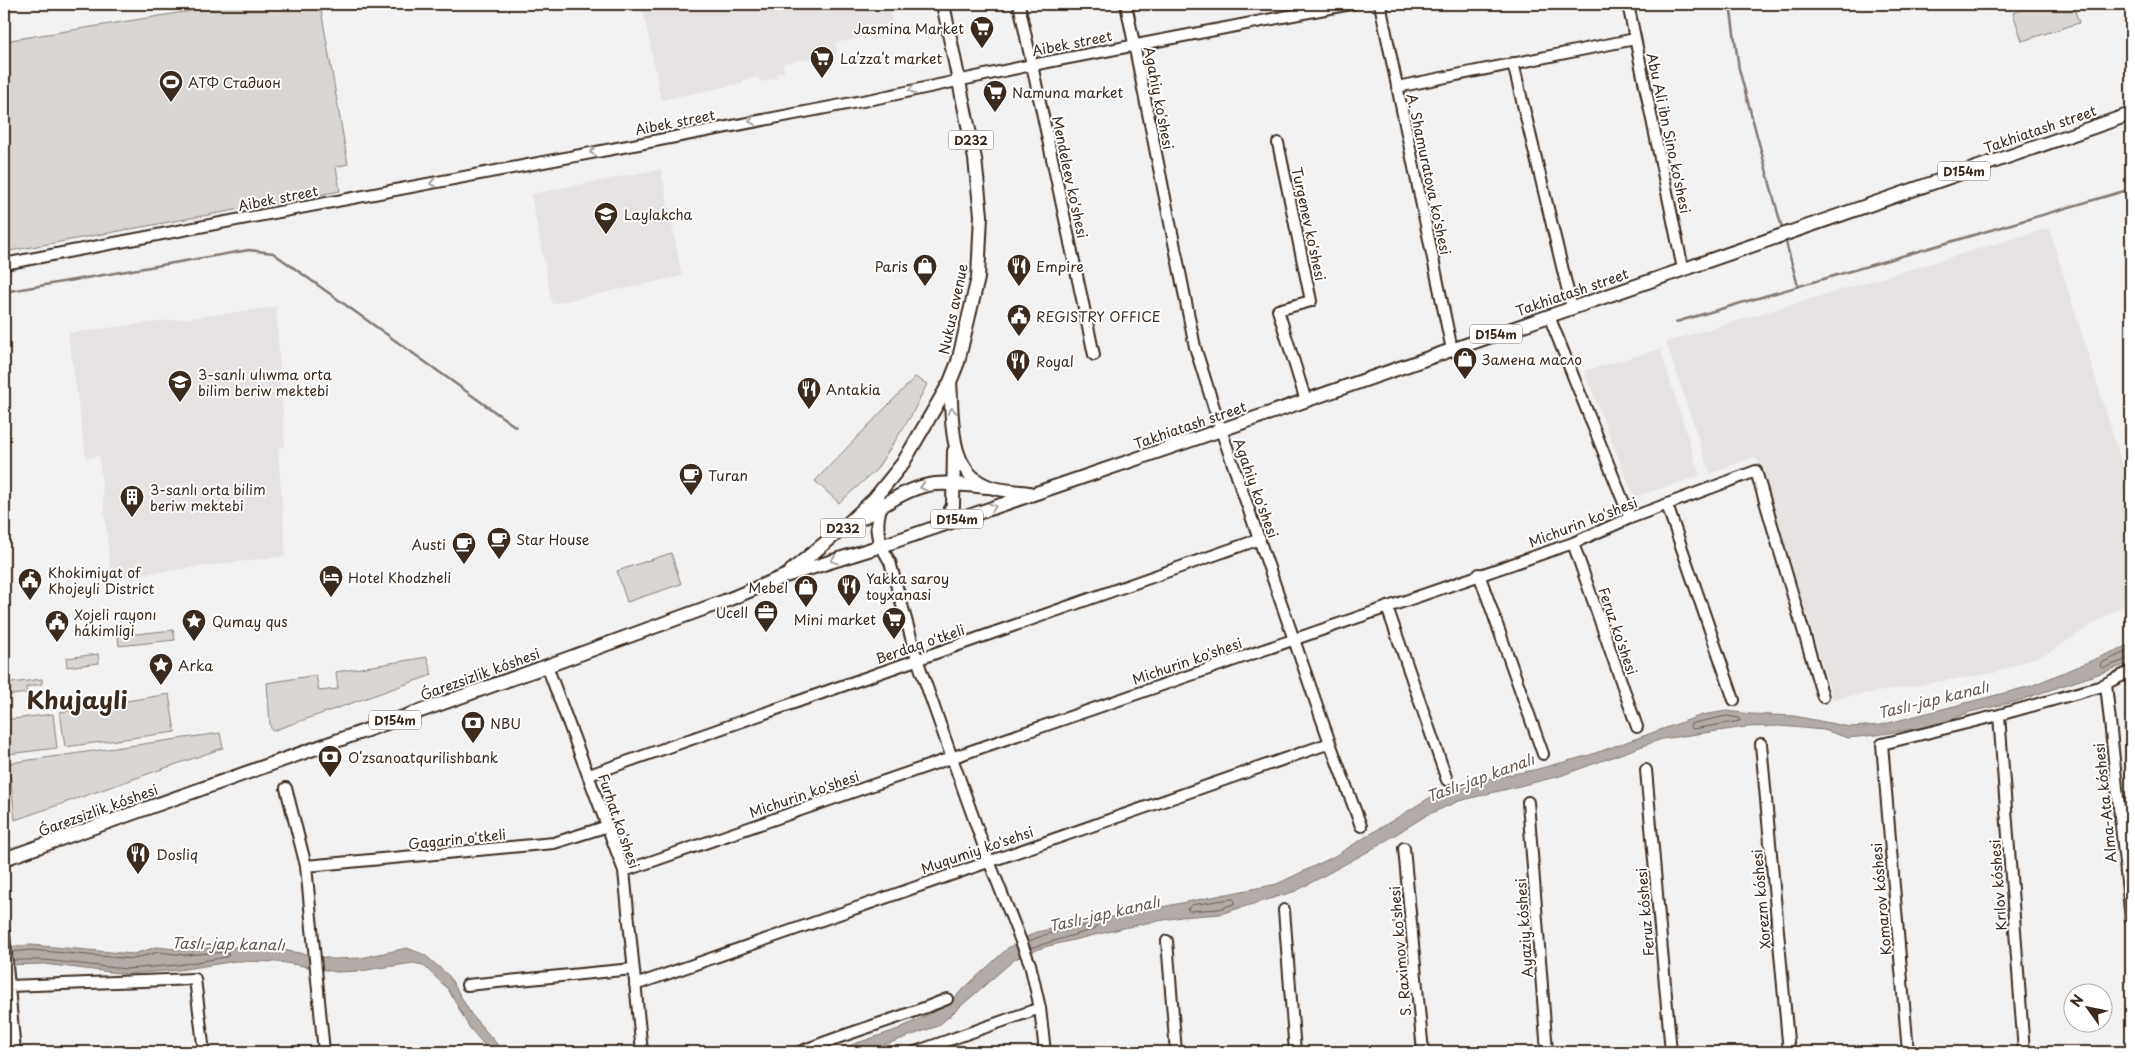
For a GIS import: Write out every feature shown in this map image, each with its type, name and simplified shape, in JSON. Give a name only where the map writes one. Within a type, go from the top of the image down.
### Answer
[{"type":"main road","name":"Nukus avenue","points":[[943,4],[974,159],[981,215],[978,278],[958,362],[950,382]]},
{"type":"main road","name":"Takhiatash street","points":[[880,546],[1306,401],[2131,114]]},
{"type":"main road","points":[[943,523],[953,506],[954,444],[950,382]]},
{"type":"main road","name":"D232","points":[[785,576],[842,530],[874,499],[903,463],[950,382]]},
{"type":"main road","points":[[954,444],[963,466],[972,476],[989,487]]},
{"type":"main road","name":"D232","points":[[880,546],[876,530],[881,506],[896,473]]},
{"type":"main road","points":[[842,530],[881,506],[928,485],[989,487],[1034,493]]},
{"type":"main road","name":"Ǵarezsizlik kóshesi","points":[[4,860],[547,666],[785,576],[880,546]]},
{"type":"street","name":"Mendeleev ko'shesi","points":[[1019,4],[1094,355]]},
{"type":"street","name":"Agahiy ko'shesi","points":[[1126,4],[1195,347],[1221,430],[1330,743],[1362,826]]},
{"type":"street","name":"Aibek street","points":[[4,264],[640,144],[1032,65],[1351,4]]},
{"type":"street","name":"A. Shamuratova ko'shesi","points":[[1380,4],[1452,350]]},
{"type":"street","name":"Abu Ali ibn Sino ko'shesi","points":[[1628,4],[1683,269]]},
{"type":"street","points":[[1397,86],[1635,39]]},
{"type":"street","points":[[1513,63],[1572,308]]},
{"type":"street","name":"Turgenev ko'shesi","points":[[1278,143],[1311,301],[1278,310],[1306,401]]},
{"type":"street","points":[[1549,316],[1630,518]]},
{"type":"street","name":"Michurin ko'shesi","points":[[624,871],[1573,543],[1630,518],[1756,471],[1823,697]]},
{"type":"street","points":[[1667,505],[1734,700]]},
{"type":"street","name":"Berdaq o'tkeli","points":[[589,775],[1260,539]]},
{"type":"street","name":"Feruz ko'shesi","points":[[1573,543],[1637,727]]},
{"type":"street","points":[[880,546],[890,562],[917,659],[989,861],[1030,964],[1040,1008],[1045,1052]]},
{"type":"street","points":[[1479,574],[1543,754]]},
{"type":"street","points":[[1387,607],[1447,780]]},
{"type":"street","name":"Furhat ko'shesi","points":[[547,666],[624,871],[642,1052]]},
{"type":"street","points":[[1999,716],[2106,684],[2131,671]]},
{"type":"street","name":"Alma-Ata kóshesi","points":[[2106,684],[2131,920]]},
{"type":"street","name":"Komarov kóshesi","points":[[1908,1052],[1882,744],[1999,716]]},
{"type":"street","name":"Krılov kóshesi","points":[[1999,716],[2024,1052]]},
{"type":"street","name":"Muqumiy ko'sehsi","points":[[634,985],[1330,743]]},
{"type":"street","name":"Xorezm kóshesi","points":[[1761,744],[1789,1052]]},
{"type":"street","name":"Feruz kóshesi","points":[[1646,770],[1671,1052]]},
{"type":"street","points":[[286,788],[306,866],[324,1052]]},
{"type":"street","name":"Ayaziy kóshesi","points":[[1528,802],[1547,1052]]},
{"type":"street","name":"Gagarin o'tkeli","points":[[306,866],[554,843],[608,826]]},
{"type":"street","name":"S. Raximov ko'shesi","points":[[1404,848],[1423,1052]]},
{"type":"street","points":[[1284,910],[1295,1052]]},
{"type":"street","points":[[4,933],[15,1052]]},
{"type":"street","points":[[1167,941],[1176,1052]]},
{"type":"street","points":[[467,985],[633,969]]},
{"type":"street","points":[[9,986],[195,979],[204,1052]]},
{"type":"street","points":[[800,1052],[946,999]]},
{"type":"street","points":[[915,1052],[1040,1008]]},
{"type":"shaded area","name":"АТФ Стадион","points":[[234,4],[320,4],[348,164],[336,167],[340,191],[4,252],[4,41]]},
{"type":"shaded area","points":[[642,4],[888,4],[892,24],[896,24],[897,35],[870,40],[869,36],[835,43],[837,54],[783,63],[784,72],[776,73],[777,78],[760,82],[758,77],[743,80],[743,83],[661,100]]},
{"type":"shaded area","points":[[2041,4],[2073,4],[2079,23],[2022,41],[2013,13]]},
{"type":"shaded area","name":"Laylakcha","points":[[661,169],[682,276],[552,304],[531,194]]},
{"type":"shaded area","points":[[2049,228],[2131,493],[2131,600],[2050,652],[1994,673],[1833,699],[1759,461],[1753,457],[1710,474],[1666,342]]},
{"type":"shaded area","name":"3-sanlı ulıwma orta bilim beriw mektebi","points":[[276,307],[285,446],[278,449],[286,556],[111,578],[99,456],[86,458],[68,333]]},
{"type":"shaded area","points":[[1660,349],[1700,476],[1634,497],[1584,371]]},
{"type":"shaded area","points":[[915,377],[927,384],[911,416],[876,470],[839,503],[815,481]]},
{"type":"shaded area","points":[[671,553],[681,584],[627,602],[617,571]]},
{"type":"shaded area","points":[[173,630],[175,640],[119,646],[118,636]]},
{"type":"shaded area","points":[[98,654],[99,663],[67,667],[66,658]]},
{"type":"shaded area","points":[[427,657],[432,675],[272,731],[267,683],[316,675],[319,691],[338,689],[336,672]]},
{"type":"shaded area","points":[[42,679],[42,684],[26,687],[27,693],[4,696],[4,684]]},
{"type":"shaded area","points":[[169,694],[175,732],[65,747],[60,712]]},
{"type":"shaded area","points":[[53,714],[57,748],[8,754],[4,720]]},
{"type":"shaded area","points":[[220,733],[223,748],[15,820],[9,763]]},
{"type":"water","points":[[2131,644],[2131,663],[2014,702],[1970,712],[1939,725],[1848,738],[1824,730],[1780,726],[1746,727],[1662,739],[1560,776],[1459,801],[1427,815],[1369,851],[1296,891],[1220,914],[1181,917],[1141,924],[1044,947],[1015,959],[938,1026],[864,1052],[830,1052],[896,1030],[944,1007],[1009,947],[1036,932],[1277,884],[1333,857],[1434,795],[1477,781],[1534,770],[1590,755],[1702,715],[1727,711],[1794,716],[1850,727],[1881,725],[2031,686]]},
{"type":"water","points":[[31,945],[133,954],[157,947],[184,950],[221,947],[266,947],[333,959],[361,958],[407,948],[425,955],[449,976],[471,1014],[504,1052],[490,1052],[469,1027],[448,989],[423,965],[413,963],[360,971],[337,972],[280,962],[236,961],[179,970],[126,974],[44,964],[4,965],[4,947]]},
{"type":"waterway","points":[[1730,4],[1739,69],[1783,232]]},
{"type":"waterway","points":[[1676,322],[2131,189]]},
{"type":"waterway","points":[[1785,239],[1798,286]]},
{"type":"waterway","points":[[4,292],[249,250],[273,253],[516,427]]},
{"type":"place","name":"Jasmina Market","points":[[982,49]]},
{"type":"place","name":"Laʻzzaʻt market","points":[[822,79]]},
{"type":"place","name":"АТФ Стадион","points":[[171,103]]},
{"type":"place","name":"Namuna market","points":[[995,113]]},
{"type":"place","name":"Laylakcha","points":[[606,235]]},
{"type":"place","name":"Paris","points":[[925,287]]},
{"type":"place","name":"Empire","points":[[1019,287]]},
{"type":"place","name":"REGISTRY OFFICE","points":[[1019,337]]},
{"type":"place","name":"Замена масло","points":[[1465,380]]},
{"type":"place","name":"Royal","points":[[1018,382]]},
{"type":"place","name":"3-sanlı ulıwma orta bilim beriw mektebi","points":[[180,403]]},
{"type":"place","name":"Antakia","points":[[809,410]]},
{"type":"place","name":"Turan","points":[[691,496]]},
{"type":"place","name":"3-sanlı orta bilim beriw mektebi","points":[[132,518]]},
{"type":"place","name":"Star House","points":[[499,560]]},
{"type":"place","name":"Austi","points":[[464,565]]},
{"type":"place","name":"Hotel Khodzheli","points":[[331,598]]},
{"type":"place","name":"Khokimiyat of Khojeyli District","points":[[30,601]]},
{"type":"place","name":"Yakka saroy toyxanasi","points":[[849,607]]},
{"type":"place","name":"Mebel","points":[[806,608]]},
{"type":"place","name":"Ucell","points":[[766,633]]},
{"type":"place","name":"Mini market","points":[[894,640]]},
{"type":"place","name":"Qumay qus","points":[[194,642]]},
{"type":"place","name":"Xojeli rayonı hákimligi","points":[[57,643]]},
{"type":"place","name":"Arka","points":[[161,686]]},
{"type":"place","name":"NBU","points":[[473,744]]},
{"type":"place","name":"Oʻzsanoatqurilishbank","points":[[330,778]]},
{"type":"place","name":"Dosliq","points":[[138,875]]},
{"type":"district","name":"Khujayli","points":[[77,699]]},
{"type":"water label","name":"Taslı-jap kanalı","points":[[1933,699]]},
{"type":"water label","name":"Taslı-jap kanalı","points":[[1480,777]]},
{"type":"water label","name":"Taslı-jap kanalı","points":[[1104,913]]},
{"type":"water label","name":"Taslı-jap kanalı","points":[[228,943]]}]
